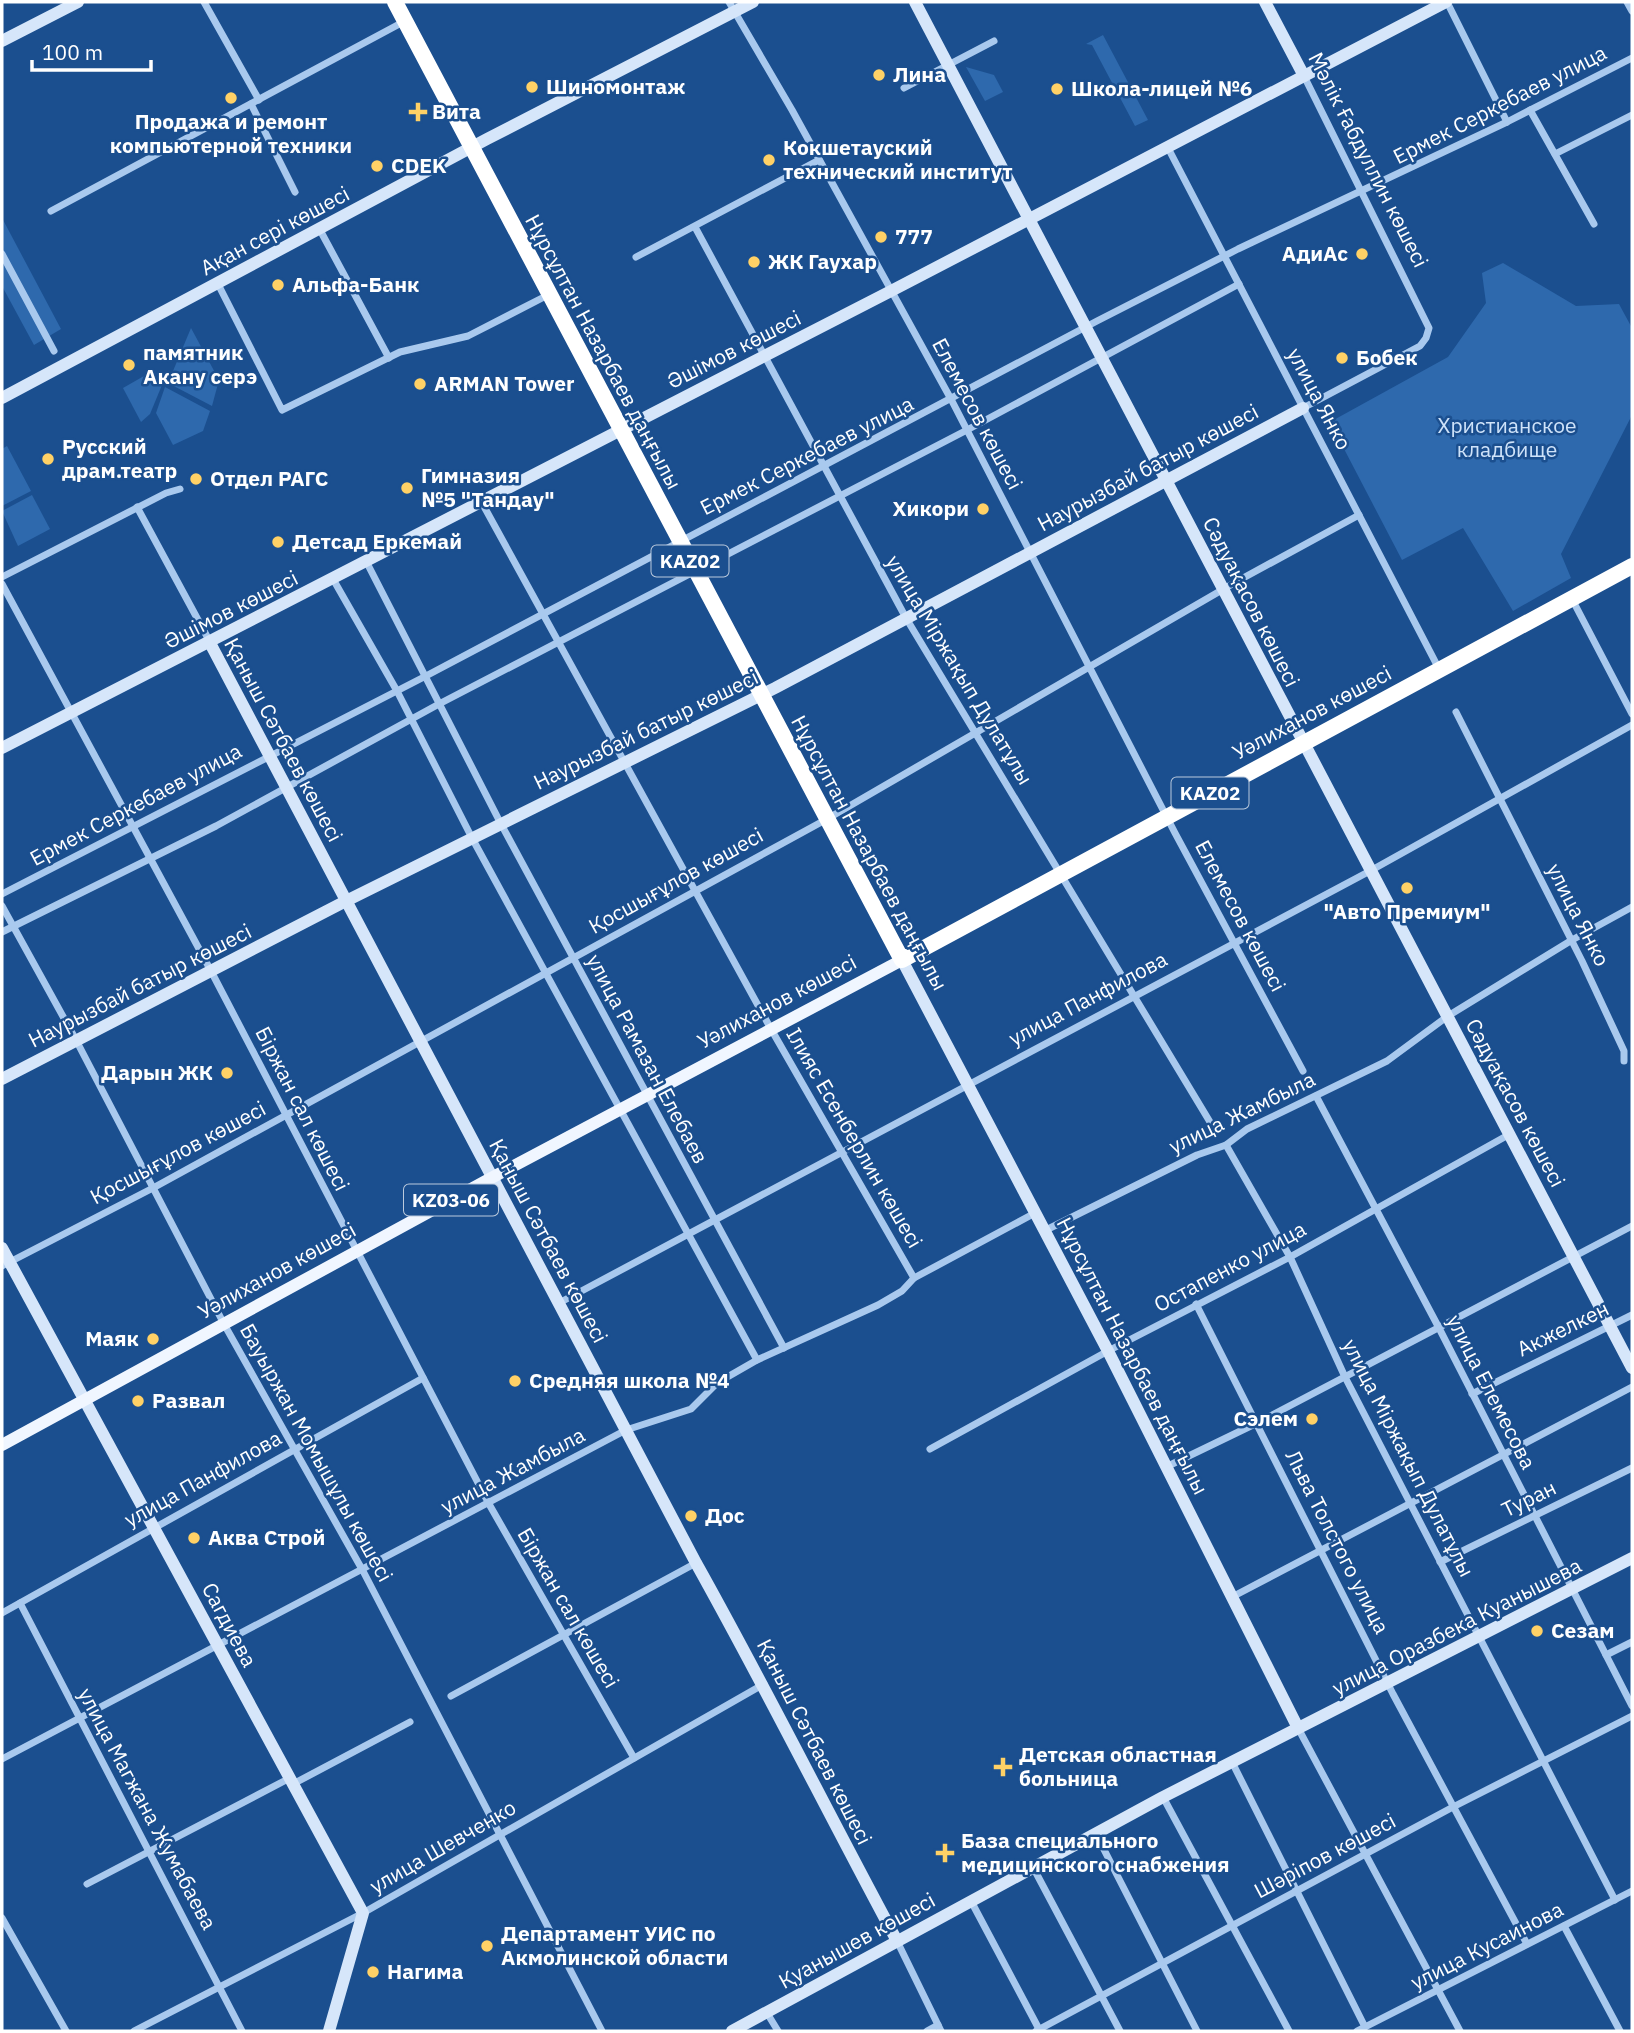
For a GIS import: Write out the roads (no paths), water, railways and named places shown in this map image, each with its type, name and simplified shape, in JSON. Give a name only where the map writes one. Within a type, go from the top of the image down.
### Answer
[{"type":"highway","name":"Нұрсұлтан Назарбаев даңғылы","points":[[395,2],[902,960]]},
{"type":"highway","name":"KАZ02","points":[[1572,598],[1632,564]]},
{"type":"highway","name":"KАZ02","points":[[1517,626],[1632,564]]},
{"type":"highway","name":"Уәлиханов көшесі","points":[[902,960],[1572,598]]},
{"type":"main road","name":"Уәлиханов көшесі","points":[[2,1445],[492,1177],[902,960]]},
{"type":"street","points":[[2,41],[78,2]]},
{"type":"street","points":[[204,2],[255,102],[295,192]]},
{"type":"street","name":"Ақан сері көшесі","points":[[2,397],[320,230],[732,7],[753,2]]},
{"type":"street","name":"Сәдуақасов көшесі","points":[[915,2],[1632,1368]]},
{"type":"street","name":"Мәлік Ғабдуллин көшесі","points":[[1265,2],[1425,315],[1429,328],[1420,346],[1303,408]]},
{"type":"street","points":[[1627,2],[1632,11]]},
{"type":"street","points":[[1440,3],[1507,122]]},
{"type":"street","name":"Әшімов көшесі","points":[[2,748],[891,291],[1440,3]]},
{"type":"street","name":"Елемесов көшесі","points":[[732,7],[952,401],[1029,553],[1303,1071]]},
{"type":"street","points":[[51,211],[405,21]]},
{"type":"street","points":[[904,88],[994,41]]},
{"type":"street","name":"Ермек Серкебаев улица","points":[[2,894],[952,401],[1086,327],[1225,256],[1362,193],[1632,58]]},
{"type":"street","points":[[1530,110],[1594,224]]},
{"type":"street","points":[[1555,155],[1632,115]]},
{"type":"street","name":"улица Янко","points":[[1167,146],[1439,669]]},
{"type":"street","points":[[636,257],[819,160]]},
{"type":"street","name":"улица Міржақып Дулатұлы","points":[[695,227],[822,467],[906,618],[974,735],[1210,1122]]},
{"type":"street","points":[[320,230],[389,358]]},
{"type":"street","points":[[2,254],[54,352]]},
{"type":"street","points":[[218,284],[282,410],[389,358],[412,349],[468,337],[549,295]]},
{"type":"street","points":[[2,932],[216,826],[439,704],[967,430],[1239,284]]},
{"type":"street","name":"Наурызбай батыр көшесі","points":[[2,1079],[346,901],[762,694],[1303,408]]},
{"type":"street","points":[[2,577],[137,507],[180,489]]},
{"type":"street","name":"Ілияс Есенберлин көшесі","points":[[481,501],[771,1029],[914,1278]]},
{"type":"street","name":"Қаныш Сәтбаев көшесі","points":[[137,507],[696,1563],[764,1684],[813,1785],[897,1941],[940,2028]]},
{"type":"street","name":"Қосшығұлов көшесі","points":[[6,1264],[153,1188],[827,819],[1359,515]]},
{"type":"street","name":"улица Рамазан Елебаев","points":[[366,561],[501,824],[784,1348]]},
{"type":"street","points":[[333,579],[397,691],[472,838],[757,1360]]},
{"type":"street","name":"Біржан сал көшесі","points":[[2,584],[211,971],[489,1504],[634,1758]]},
{"type":"street","points":[[1572,598],[1632,714]]},
{"type":"street","name":"улица Янко","points":[[1456,712],[1572,940],[1624,1051],[1624,1061]]},
{"type":"street","name":"улица Панфилова","points":[[559,1303],[1234,941],[1370,871],[1632,725]]},
{"type":"street","name":"Бауыржан Момышұлы көшесі","points":[[2,906],[76,1040],[225,1324],[363,1571],[602,2031]]},
{"type":"street","name":"улица Жамбыла","points":[[1044,1231],[1197,1155],[1226,1144],[1247,1129],[1395,1057],[1448,1016],[1572,940],[1632,907]]},
{"type":"street","name":"Нұрсұлтан Назарбаев даңғылы","points":[[902,960],[1108,1351],[1298,1728]]},
{"type":"street","name":"улица Елемесова","points":[[1316,1096],[1439,1328],[1632,1706]]},
{"type":"street","name":"Остапенко улица","points":[[930,1449],[1196,1304],[1290,1257],[1510,1134]]},
{"type":"street","name":"улица Міржақып Дулатұлы","points":[[1226,1144],[1290,1257],[1345,1377],[1615,1900]]},
{"type":"street","name":"улица Жамбыла","points":[[2,1759],[626,1430],[691,1409],[717,1382],[757,1360],[878,1306],[902,1291],[914,1278],[1035,1213]]},
{"type":"street","points":[[1166,1468],[1632,1226]]},
{"type":"street","name":"Сагдиева","points":[[2,1248],[6,1264],[84,1400],[363,1913]]},
{"type":"street","name":"Льва Толстого улица","points":[[1196,1304],[1388,1685],[1527,1944]]},
{"type":"street","name":"Акжелкен","points":[[1472,1394],[1632,1315]]},
{"type":"street","name":"улица Панфилова","points":[[2,1613],[423,1378]]},
{"type":"street","points":[[1232,1597],[1632,1387]]},
{"type":"street","name":"Туран","points":[[1440,1562],[1632,1468]]},
{"type":"street","name":"улица Оразбека Куанышева","points":[[1298,1728],[1388,1685],[1632,1558]]},
{"type":"street","points":[[451,1696],[696,1563]]},
{"type":"street","name":"улица Магжана Жумабаева","points":[[20,1603],[242,2031]]},
{"type":"street","points":[[1606,1656],[1632,1642]]},
{"type":"street","name":"улица Шевченко","points":[[134,2031],[363,1913],[764,1684]]},
{"type":"street","name":"Шәріпов көшесі","points":[[1038,2031],[1453,1807],[1632,1716]]},
{"type":"street","points":[[87,1884],[410,1722]]},
{"type":"street","points":[[1298,1728],[1460,2031]]},
{"type":"street","name":"Қуанышев көшесі","points":[[732,2031],[1163,1797],[1298,1728]]},
{"type":"street","points":[[1232,1762],[1365,2027]]},
{"type":"street","points":[[1163,1797],[1289,2031]]},
{"type":"street","points":[[1096,1834],[1197,2031]]},
{"type":"street","points":[[1034,1868],[1120,2031]]},
{"type":"street","name":"улица Кусаинова","points":[[1357,2031],[1631,1892]]},
{"type":"street","points":[[971,1901],[1038,2031]]},
{"type":"street","points":[[328,2031],[363,1913]]},
{"type":"street","points":[[2,1918],[66,2031]]},
{"type":"street","points":[[1564,1926],[1620,2031]]},
{"type":"street","points":[[767,2013],[778,2031]]},
{"type":"street","points":[[150,2023],[154,2031]]},
{"type":"street","points":[[927,2031],[940,2028]]},
{"type":"place","name":"Лина","points":[[879,75]]},
{"type":"place","name":"Шиномонтаж","points":[[532,87]]},
{"type":"place","name":"Школа-лицей №6","points":[[1057,89]]},
{"type":"place","name":"Продажа и ремонт компьютерной техники","points":[[231,98]]},
{"type":"place","name":"Вита","points":[[418,112]]},
{"type":"place","name":"Кокшетауский технический институт","points":[[769,160]]},
{"type":"place","name":"CDEK","points":[[377,166]]},
{"type":"place","name":"777","points":[[881,237]]},
{"type":"place","name":"АдиАс","points":[[1362,254]]},
{"type":"place","name":"ЖК Гаухар","points":[[754,262]]},
{"type":"place","name":"Альфа-Банк","points":[[278,285]]},
{"type":"place","name":"Бобек","points":[[1342,358]]},
{"type":"place","name":"памятник Акану серэ","points":[[129,365]]},
{"type":"place","name":"ARMAN Tower","points":[[420,384]]},
{"type":"place","name":"Русский драм.театр","points":[[48,459]]},
{"type":"place","name":"Отдел РАГС","points":[[196,479]]},
{"type":"place","name":"Гимназия №5 \"Тандау\"","points":[[407,488]]},
{"type":"place","name":"Хикори","points":[[983,509]]},
{"type":"place","name":"Детсад Еркемай","points":[[278,542]]},
{"type":"place","name":"\"Авто Премиум\"","points":[[1407,888]]},
{"type":"place","name":"Дарын ЖК","points":[[227,1073]]},
{"type":"place","name":"Маяк","points":[[153,1339]]},
{"type":"place","name":"Средняя школа №4","points":[[515,1381]]},
{"type":"place","name":"Развал","points":[[138,1401]]},
{"type":"place","name":"Сэлем","points":[[1312,1419]]},
{"type":"place","name":"Дос","points":[[691,1516]]},
{"type":"place","name":"Аква Строй","points":[[194,1538]]},
{"type":"place","name":"Сезам","points":[[1537,1631]]},
{"type":"place","name":"Детская областная больница","points":[[1003,1767]]},
{"type":"place","name":"База специального медицинского снабжения","points":[[945,1853]]},
{"type":"place","name":"Департамент УИС по Акмолинской области","points":[[487,1946]]},
{"type":"place","name":"Нагима","points":[[373,1972]]},
{"type":"park label","name":"Христианское кладбище","points":[[1507,438]]}]
